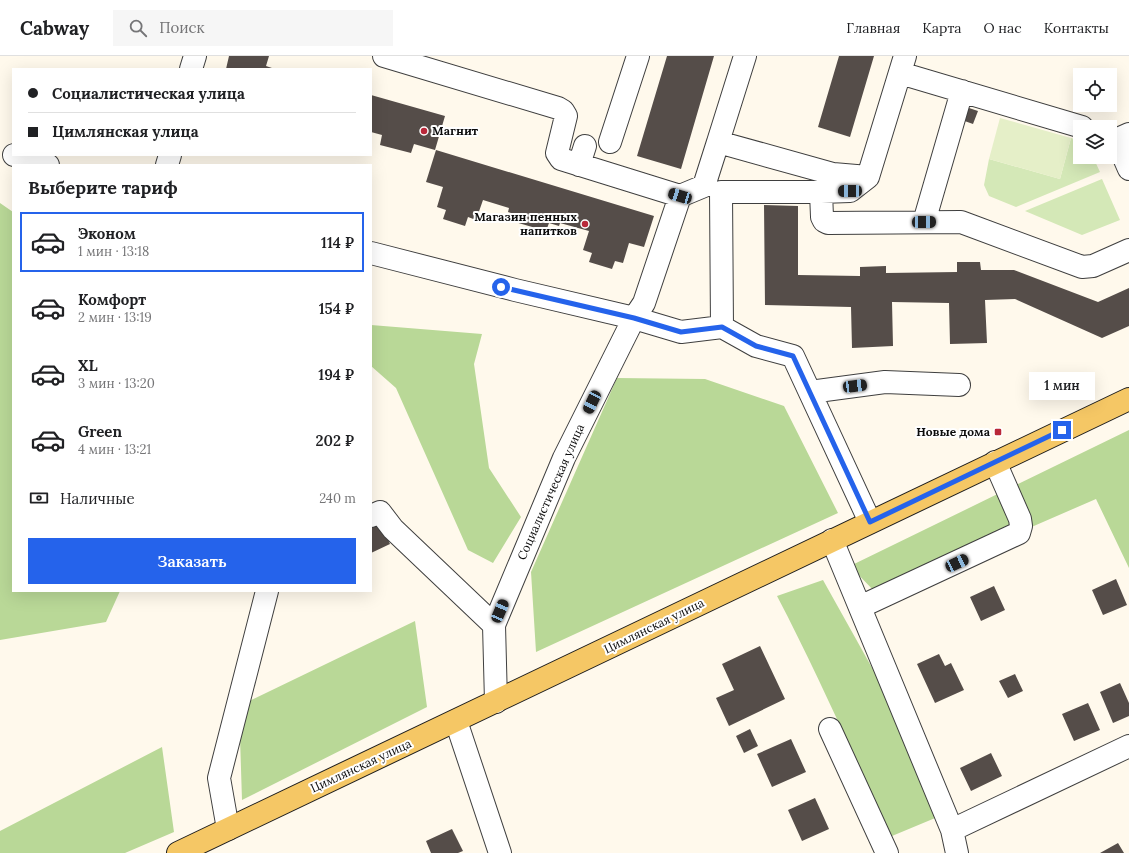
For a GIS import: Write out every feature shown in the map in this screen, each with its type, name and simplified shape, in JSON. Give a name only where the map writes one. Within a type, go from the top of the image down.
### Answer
[{"type":"main road","name":"Цимлянская улица","points":[[178,853],[456,722],[832,540],[1129,399]]},
{"type":"street","points":[[191,68],[195,56]]},
{"type":"street","points":[[384,56],[563,111],[566,116],[557,153],[561,159],[582,156],[680,196],[712,189],[821,192],[850,191],[868,177],[902,65],[962,92],[1073,124]]},
{"type":"street","points":[[610,142],[638,56]]},
{"type":"street","points":[[722,327],[712,189],[718,142],[745,56]]},
{"type":"street","points":[[924,222],[962,92]]},
{"type":"street","points":[[1120,136],[1122,153],[1129,169]]},
{"type":"street","points":[[718,142],[833,174],[868,177]]},
{"type":"street","points":[[0,151],[12,154]]},
{"type":"street","points":[[17,156],[45,164]]},
{"type":"street","points":[[821,192],[822,217],[824,221],[828,223],[954,221],[968,224],[1082,267],[1093,266],[1129,250]]},
{"type":"street","name":"Социалистическая улица","points":[[496,702],[494,625],[564,458],[634,318],[644,303],[680,196]]},
{"type":"street","points":[[372,253],[515,290],[634,318],[681,332],[722,327],[756,346],[793,356],[870,522]]},
{"type":"street","points":[[810,392],[885,382],[959,385]]},
{"type":"street","points":[[860,607],[1019,534],[1021,526],[1020,519],[995,462]]},
{"type":"street","points":[[374,509],[494,625]]},
{"type":"street","points":[[832,540],[952,830],[957,853]]},
{"type":"street","points":[[228,829],[219,778],[267,592]]},
{"type":"street","points":[[456,722],[500,853]]},
{"type":"street","points":[[830,729],[887,853]]},
{"type":"street","points":[[952,830],[1129,746]]},
{"type":"green space","points":[[1000,118],[1071,138],[1060,179],[989,159]]},
{"type":"green space","points":[[1071,138],[1073,139],[1073,164],[1096,164],[1100,172],[1016,207],[989,196],[984,185],[989,159],[1060,179]]},
{"type":"green space","points":[[1102,179],[1120,220],[1082,235],[1025,211]]},
{"type":"green space","points":[[0,203],[12,211],[12,592],[120,592],[106,622],[0,640]]},
{"type":"green space","points":[[372,325],[482,334],[474,364],[489,468],[521,517],[493,563],[468,550],[396,388],[372,367]]},
{"type":"green space","points":[[617,378],[705,379],[784,406],[838,513],[536,652],[531,572]]},
{"type":"green space","points":[[1129,430],[1129,568],[1096,499],[877,594],[850,566]]},
{"type":"green space","points":[[823,580],[952,811],[892,836],[807,655],[777,596]]},
{"type":"green space","points":[[415,621],[427,707],[242,800],[239,706]]},
{"type":"green space","points":[[162,747],[174,832],[125,853],[0,853],[0,831]]},
{"type":"building","points":[[229,56],[269,56],[266,66],[272,68],[226,68]]},
{"type":"building","points":[[667,56],[714,56],[681,169],[637,156]]},
{"type":"building","points":[[839,56],[874,56],[850,137],[818,127]]},
{"type":"building","points":[[372,95],[445,116],[435,150],[414,144],[411,153],[380,145],[382,135],[372,132]]},
{"type":"building","points":[[963,106],[978,111],[973,124],[959,119]]},
{"type":"building","points":[[436,150],[654,216],[644,247],[629,243],[623,263],[615,261],[612,269],[589,262],[592,253],[583,250],[589,231],[560,223],[559,226],[549,223],[546,231],[515,222],[517,215],[508,212],[509,208],[483,200],[476,220],[468,217],[465,226],[443,219],[446,210],[437,207],[443,187],[426,182]]},
{"type":"building","points":[[764,205],[798,206],[798,275],[860,276],[860,267],[886,266],[886,273],[957,272],[957,262],[980,262],[981,270],[1014,270],[1098,302],[1129,288],[1129,326],[1102,338],[1015,299],[985,300],[987,343],[950,344],[949,303],[892,302],[893,346],[852,348],[851,307],[765,305]]},
{"type":"building","points":[[379,519],[390,544],[372,553],[372,522]]},
{"type":"building","points":[[1116,579],[1127,605],[1103,615],[1092,590]]},
{"type":"building","points":[[994,586],[1005,610],[981,621],[970,597]]},
{"type":"building","points":[[760,646],[785,699],[729,726],[716,698],[734,690],[722,664]]},
{"type":"building","points":[[939,654],[945,666],[951,663],[964,690],[935,703],[917,664]]},
{"type":"building","points":[[1015,674],[1023,691],[1008,698],[999,681]]},
{"type":"building","points":[[1120,683],[1129,703],[1129,716],[1113,723],[1100,692]]},
{"type":"building","points":[[1088,703],[1100,730],[1074,741],[1062,714]]},
{"type":"building","points":[[750,729],[758,746],[744,753],[736,736]]},
{"type":"building","points":[[791,739],[806,772],[772,787],[757,754]]},
{"type":"building","points":[[991,753],[1002,776],[971,791],[960,768]]},
{"type":"building","points":[[815,798],[829,829],[802,841],[788,810]]},
{"type":"building","points":[[452,829],[463,851],[458,853],[431,853],[426,841]]},
{"type":"building","points":[[1118,843],[1124,853],[1100,853]]},
{"type":"place","name":"Магнит","points":[[424,131]]},
{"type":"place","name":"Магазин пенных напитков","points":[[585,224]]},
{"type":"place","name":"Новые дома","points":[[998,432]]},
{"type":"route","points":[[501,287],[634,318],[681,332],[722,327],[756,346],[793,356],[870,522],[1062,430]]}]
